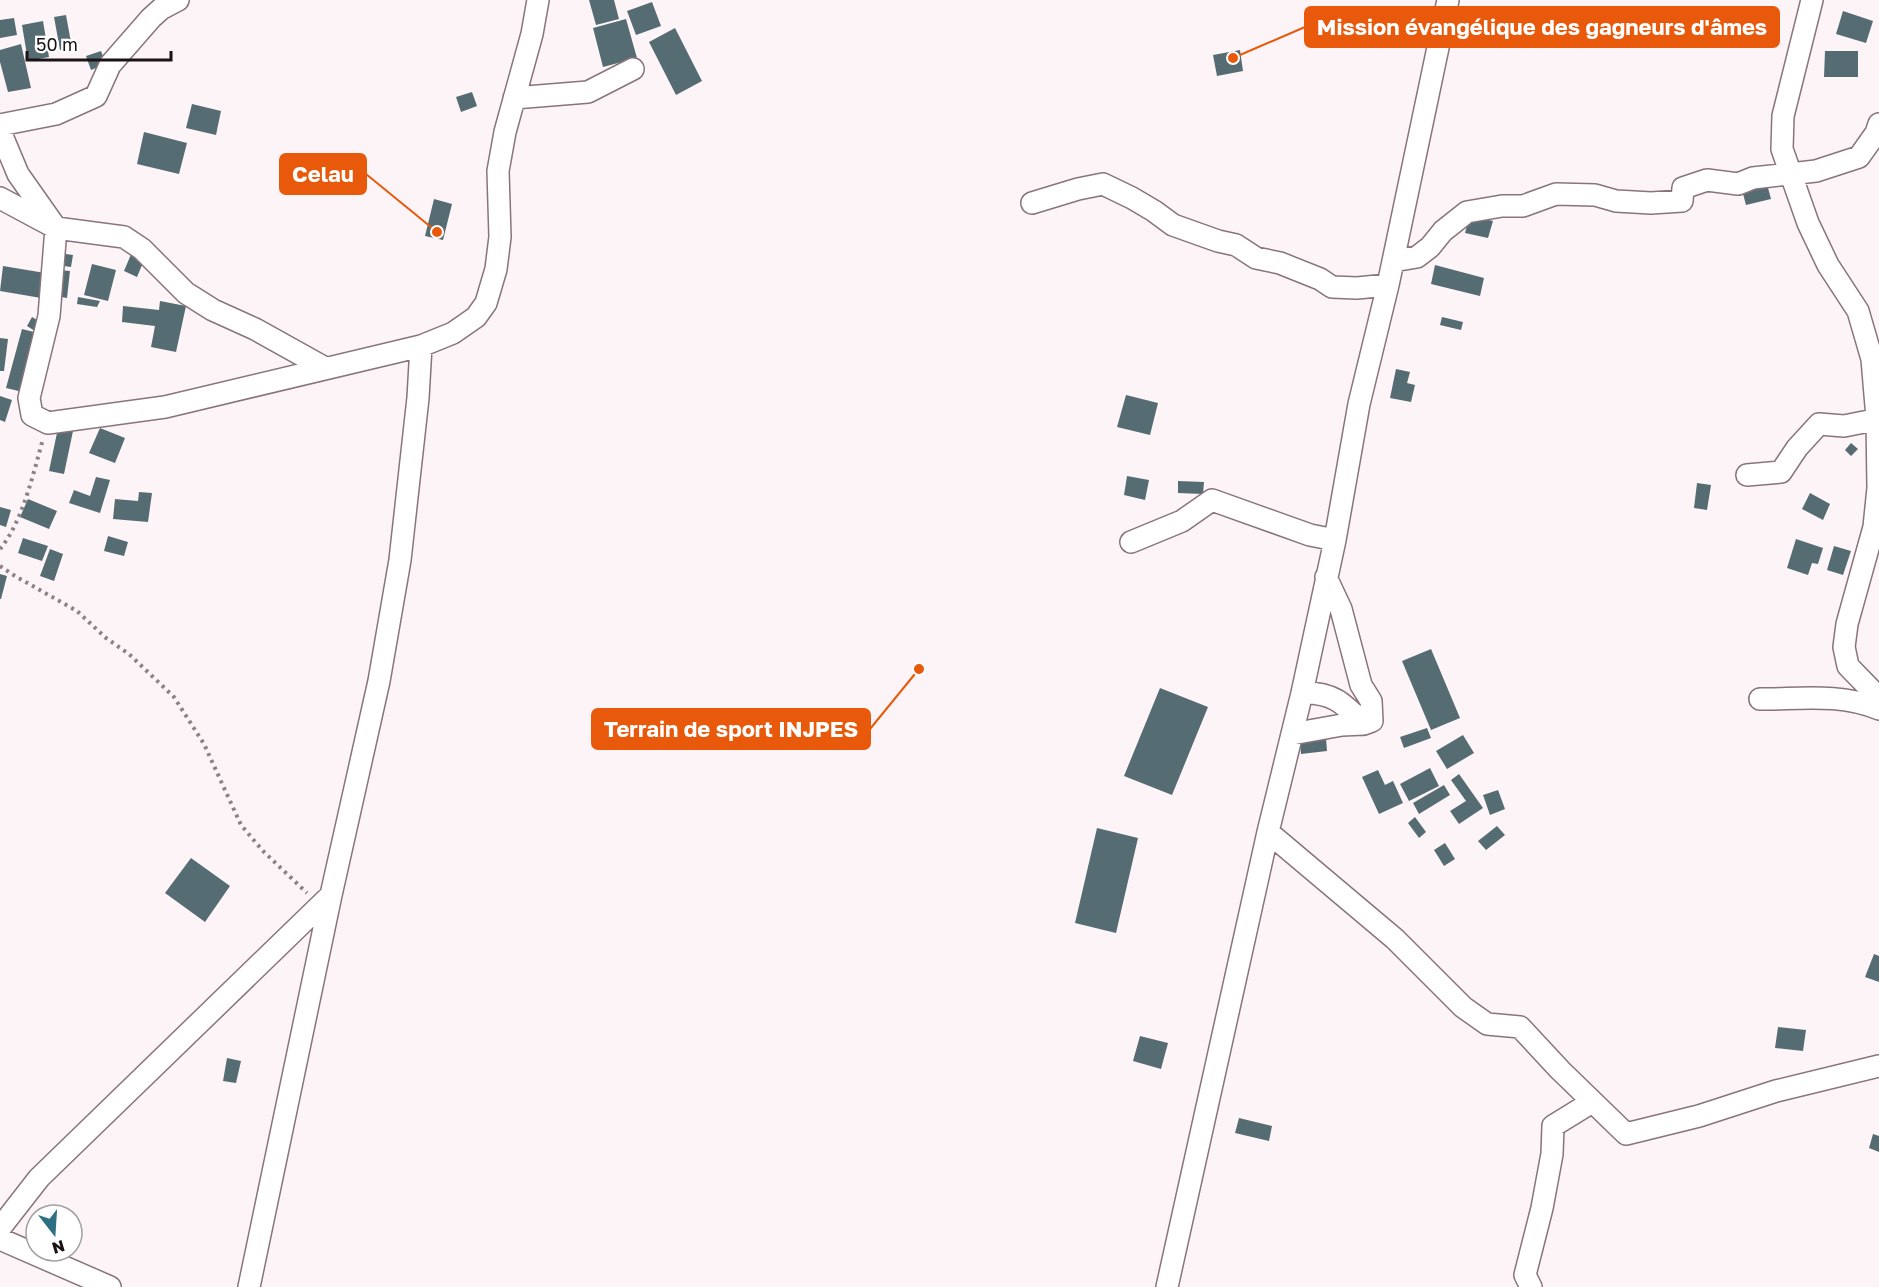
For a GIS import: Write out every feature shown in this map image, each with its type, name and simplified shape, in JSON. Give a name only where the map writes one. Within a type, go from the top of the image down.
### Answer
[{"type":"street","points":[[0,125],[56,114],[96,96],[110,65],[151,18],[161,9],[178,0]]},
{"type":"street","points":[[0,131],[18,174],[56,228],[49,316],[29,398],[32,415],[48,423],[165,407],[421,346],[453,333],[476,317],[486,303],[496,269],[500,237],[498,171],[505,132],[532,34],[538,0]]},
{"type":"street","points":[[1167,1287],[1268,832],[1302,693],[1335,540],[1359,404],[1388,285],[1448,0]]},
{"type":"street","points":[[1812,0],[1783,116],[1782,149],[1808,223],[1828,265],[1858,311],[1872,360],[1878,418],[1878,488],[1874,527],[1847,624],[1844,647],[1848,666],[1879,698]]},
{"type":"street","points":[[514,98],[588,92],[633,69]]},
{"type":"street","points":[[1393,261],[1417,257],[1453,222],[1467,212],[1476,210],[1523,206],[1556,194],[1595,195],[1616,201],[1651,203],[1682,201],[1683,188],[1707,180],[1738,184],[1753,178],[1816,171],[1858,157],[1876,133],[1879,124]]},
{"type":"street","points":[[1032,203],[1103,184],[1132,198],[1173,225],[1236,245],[1256,258],[1280,263],[1320,279],[1332,287],[1358,288],[1388,285]]},
{"type":"street","points":[[0,198],[56,228],[124,237],[142,249],[186,293],[213,310],[255,329],[325,368]]},
{"type":"street","points":[[249,1287],[325,900],[379,681],[400,560],[418,398],[421,346]]},
{"type":"street","points":[[1747,475],[1781,472],[1797,448],[1818,424],[1844,426],[1878,418]]},
{"type":"street","points":[[1131,542],[1182,521],[1212,500],[1310,535],[1335,540]]},
{"type":"street","points":[[1292,734],[1372,721],[1371,701],[1361,686],[1341,609],[1326,577]]},
{"type":"street","points":[[1302,693],[1320,693],[1332,697],[1364,724]]},
{"type":"street","points":[[1760,699],[1843,698],[1879,709]]},
{"type":"street","points":[[1268,832],[1395,939],[1462,1007],[1487,1024],[1520,1027],[1560,1070],[1626,1134],[1699,1116],[1776,1091],[1879,1066]]},
{"type":"street","points":[[0,1228],[39,1178],[325,900]]},
{"type":"street","points":[[1531,1287],[1524,1275],[1542,1208],[1552,1154],[1553,1126],[1592,1102]]},
{"type":"street","points":[[0,1239],[110,1287]]},
{"type":"path","points":[[0,549],[13,529],[33,476],[48,423]]},
{"type":"path","points":[[0,566],[77,611],[106,638],[129,654],[174,697],[204,744],[241,825],[263,851],[325,900]]},
{"type":"building","points":[[589,0],[614,0],[619,19],[596,25]]},
{"type":"building","points":[[652,2],[661,26],[636,35],[627,11]]},
{"type":"building","points":[[1843,11],[1873,21],[1866,43],[1836,34]]},
{"type":"building","points":[[66,15],[72,48],[60,50],[54,17]]},
{"type":"building","points":[[14,18],[17,35],[0,38],[0,20]]},
{"type":"building","points":[[626,19],[637,58],[603,67],[593,28]]},
{"type":"building","points":[[43,21],[49,57],[28,61],[22,25]]},
{"type":"building","points":[[675,28],[702,81],[676,95],[649,42]]},
{"type":"building","points":[[21,44],[31,88],[8,92],[0,62],[0,50]]},
{"type":"building","points":[[1240,50],[1243,71],[1217,76],[1213,55]]},
{"type":"building","points":[[101,51],[106,64],[91,70],[86,56]]},
{"type":"building","points":[[1825,51],[1858,51],[1858,77],[1824,77]]},
{"type":"building","points":[[472,92],[477,106],[461,112],[456,97]]},
{"type":"building","points":[[192,104],[221,111],[216,135],[186,128]]},
{"type":"building","points":[[144,132],[187,143],[179,174],[137,164]]},
{"type":"building","points":[[1767,184],[1771,199],[1746,205],[1742,190]]},
{"type":"building","points":[[434,199],[452,204],[443,240],[425,236]]},
{"type":"building","points":[[1470,215],[1493,221],[1488,238],[1465,233]]},
{"type":"building","points":[[132,252],[145,258],[137,277],[124,271]]},
{"type":"building","points":[[59,253],[73,255],[71,267],[57,265]]},
{"type":"building","points":[[92,264],[116,270],[108,301],[84,295]]},
{"type":"building","points":[[1435,265],[1484,278],[1480,296],[1431,284]]},
{"type":"building","points":[[3,266],[51,274],[47,299],[0,291]]},
{"type":"building","points":[[59,270],[70,271],[67,298],[56,296]]},
{"type":"building","points":[[78,297],[100,301],[97,307],[77,304]]},
{"type":"building","points":[[160,301],[186,306],[176,352],[151,347],[155,326],[122,322],[123,306],[159,310]]},
{"type":"building","points":[[32,317],[44,324],[38,333],[27,326]]},
{"type":"building","points":[[1442,317],[1463,322],[1461,330],[1440,325]]},
{"type":"building","points":[[22,329],[38,333],[23,392],[6,388]]},
{"type":"building","points":[[0,338],[8,339],[4,371],[0,371]]},
{"type":"building","points":[[1396,369],[1410,372],[1407,383],[1415,385],[1411,402],[1390,398]]},
{"type":"building","points":[[1126,395],[1158,403],[1150,435],[1117,427]]},
{"type":"building","points":[[0,396],[12,400],[5,422],[0,420]]},
{"type":"building","points":[[58,428],[73,431],[64,474],[49,471]]},
{"type":"building","points":[[100,428],[125,438],[115,463],[89,453]]},
{"type":"building","points":[[1851,443],[1858,449],[1851,456],[1845,450]]},
{"type":"building","points":[[1127,476],[1149,480],[1145,500],[1124,495]]},
{"type":"building","points":[[96,477],[110,480],[100,513],[69,503],[74,490],[90,496]]},
{"type":"building","points":[[1178,481],[1204,482],[1203,494],[1178,493]]},
{"type":"building","points":[[1697,483],[1711,485],[1707,510],[1694,508]]},
{"type":"building","points":[[139,492],[152,493],[148,522],[113,519],[115,499],[138,501]]},
{"type":"building","points":[[1810,493],[1830,504],[1823,520],[1802,509]]},
{"type":"building","points":[[28,499],[57,511],[49,529],[20,517]]},
{"type":"building","points":[[0,507],[11,510],[6,527],[0,525]]},
{"type":"building","points":[[108,536],[128,542],[124,556],[104,551]]},
{"type":"building","points":[[23,538],[48,546],[42,561],[18,553]]},
{"type":"building","points":[[1796,539],[1823,548],[1818,564],[1812,563],[1808,575],[1787,568]]},
{"type":"building","points":[[1834,546],[1851,551],[1843,575],[1827,570]]},
{"type":"building","points":[[50,549],[63,554],[54,581],[40,576]]},
{"type":"building","points":[[0,574],[7,576],[1,599],[0,599]]},
{"type":"building","points":[[1431,649],[1460,718],[1431,730],[1402,661]]},
{"type":"building","points":[[1160,688],[1208,707],[1172,795],[1124,776]]},
{"type":"building","points":[[1427,728],[1431,738],[1404,748],[1400,737]]},
{"type":"building","points":[[1463,735],[1474,753],[1447,769],[1436,751]]},
{"type":"building","points":[[1326,738],[1327,751],[1301,754],[1300,742]]},
{"type":"building","points":[[1430,768],[1439,786],[1409,801],[1400,784]]},
{"type":"building","points":[[1378,770],[1385,785],[1393,781],[1403,803],[1379,814],[1362,777]]},
{"type":"building","points":[[1459,774],[1483,808],[1459,824],[1450,811],[1466,801],[1451,780]]},
{"type":"building","points":[[1444,785],[1450,795],[1419,814],[1413,803]]},
{"type":"building","points":[[1498,790],[1505,809],[1490,815],[1483,795]]},
{"type":"building","points":[[1415,817],[1426,832],[1419,838],[1408,823]]},
{"type":"building","points":[[1497,826],[1505,835],[1486,850],[1478,841]]},
{"type":"building","points":[[1097,828],[1138,838],[1116,933],[1075,923]]},
{"type":"building","points":[[1445,843],[1455,859],[1444,866],[1434,850]]},
{"type":"building","points":[[191,858],[230,886],[205,922],[165,893]]},
{"type":"building","points":[[1874,954],[1879,956],[1879,982],[1865,977]]},
{"type":"building","points":[[1778,1027],[1806,1030],[1803,1051],[1775,1048]]},
{"type":"building","points":[[1140,1036],[1168,1043],[1161,1069],[1133,1061]]},
{"type":"building","points":[[227,1058],[241,1061],[236,1083],[223,1081]]},
{"type":"building","points":[[1239,1118],[1272,1126],[1269,1141],[1235,1133]]},
{"type":"building","points":[[1873,1134],[1879,1136],[1879,1152],[1869,1148]]},
{"type":"place","name":"Mission évangélique des gagneurs d'âmes","points":[[1233,58]]},
{"type":"place","name":"Celau","points":[[437,232]]},
{"type":"place","name":"Terrain de sport INJPES","points":[[919,669]]}]
